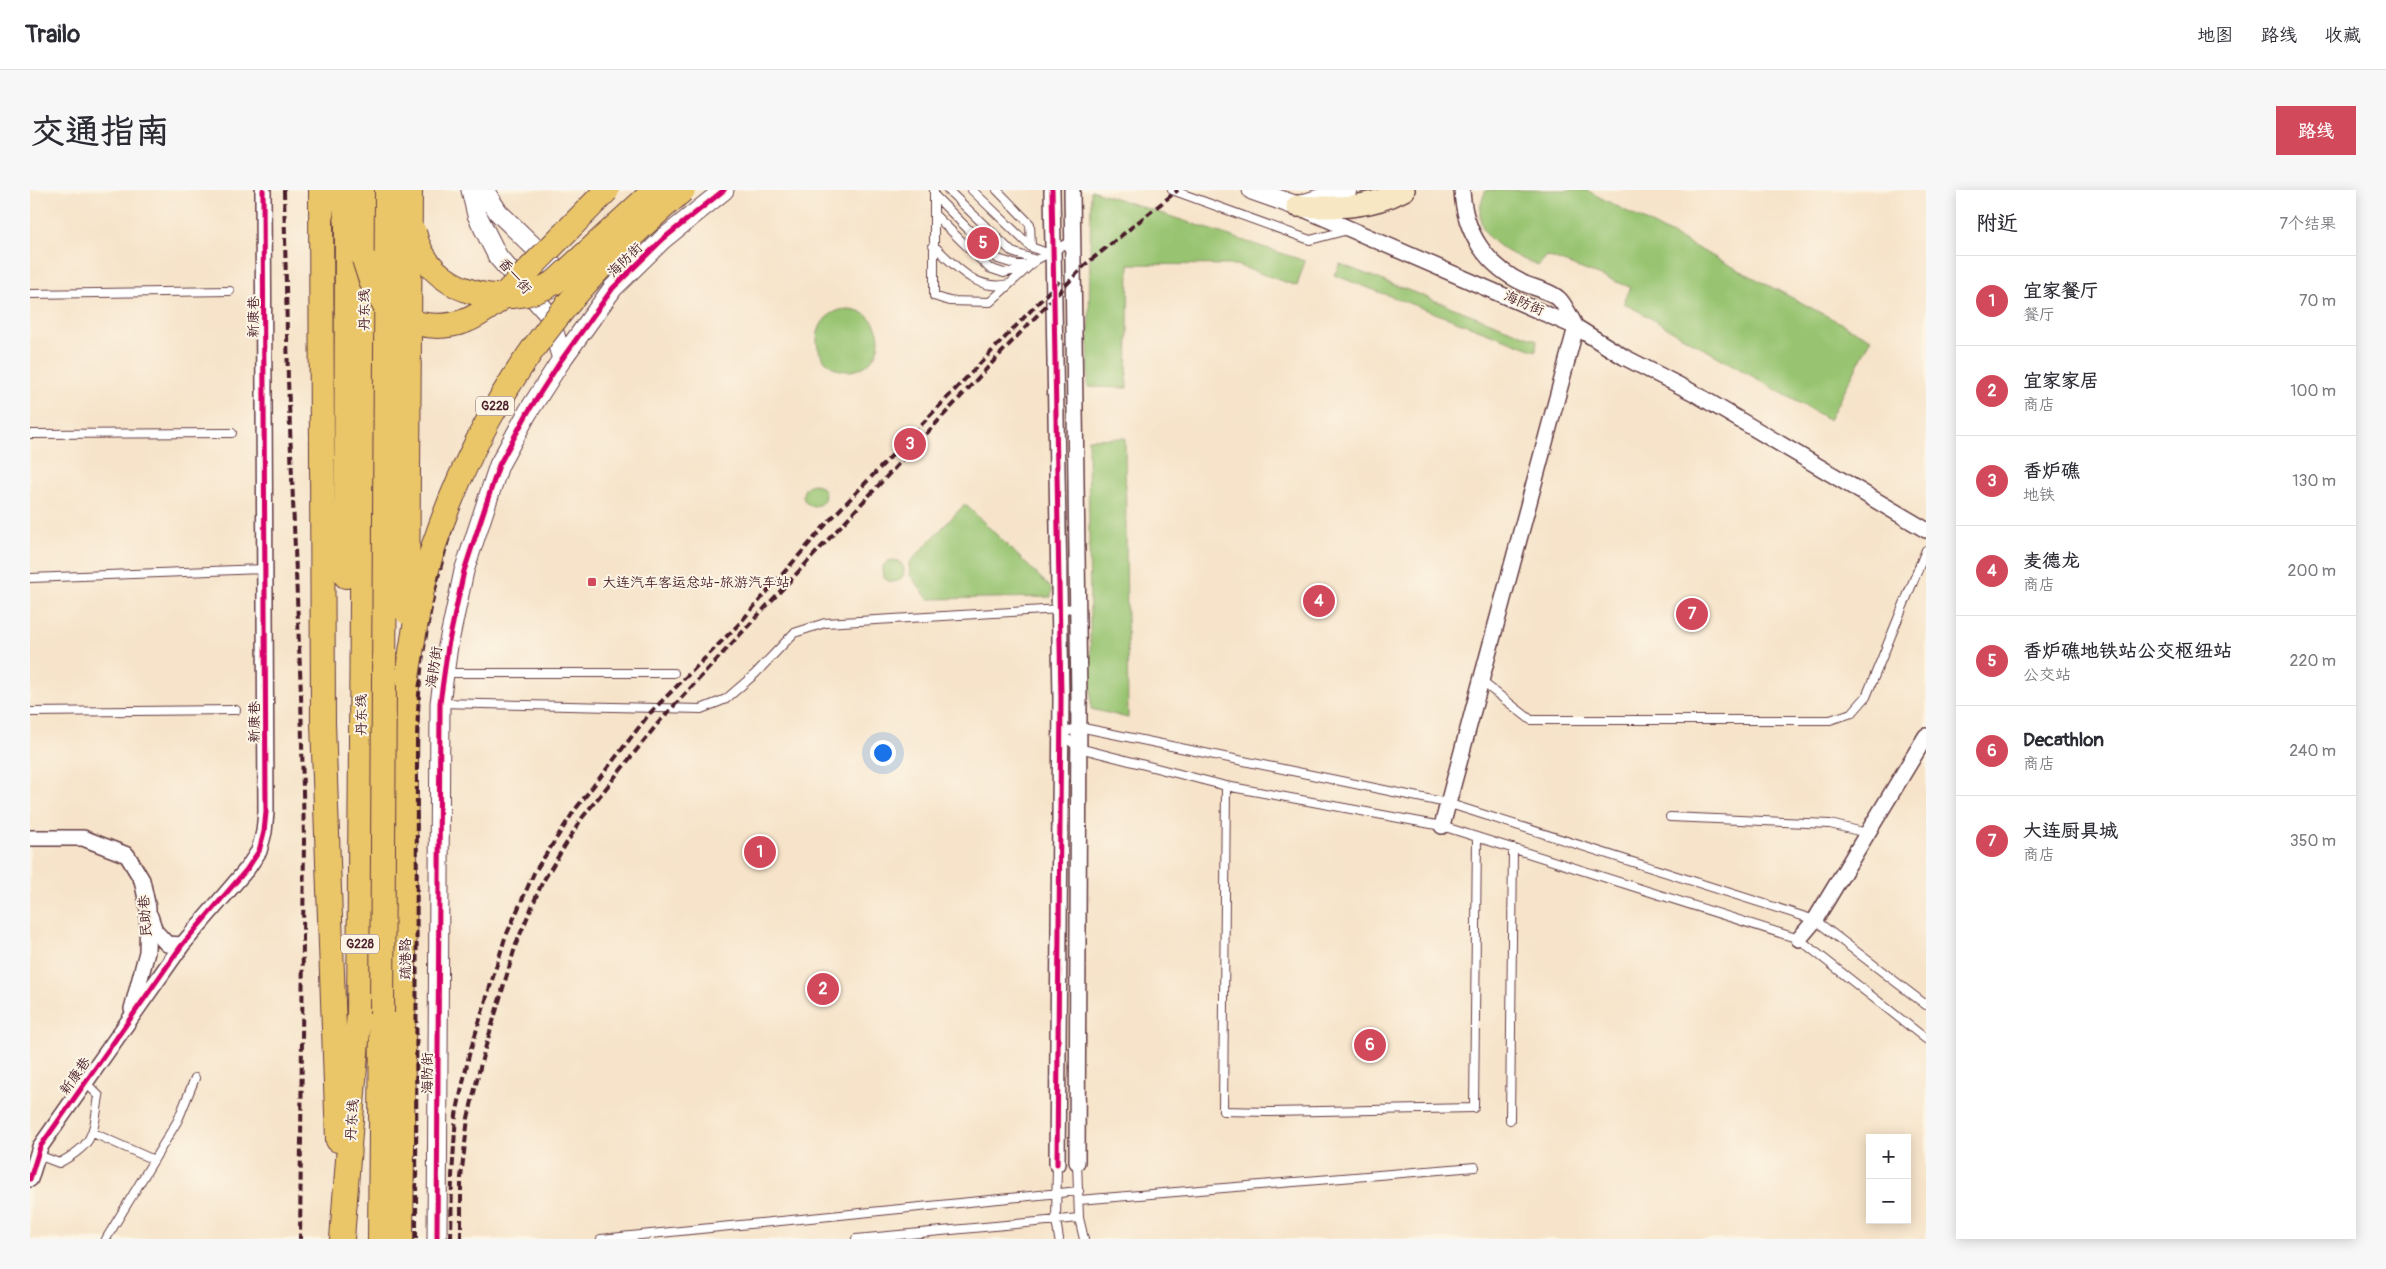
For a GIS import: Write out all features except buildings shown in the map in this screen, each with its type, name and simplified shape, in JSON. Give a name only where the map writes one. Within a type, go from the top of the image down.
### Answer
[{"type":"highway","points":[[321,190],[334,724],[346,889],[341,953],[332,1013],[342,1239]]},
{"type":"highway","points":[[334,724],[347,225],[343,190]]},
{"type":"highway","name":"丹东线","points":[[342,1239],[360,1013],[365,190]]},
{"type":"highway","points":[[387,190],[393,1013]]},
{"type":"highway","points":[[407,678],[410,190]]},
{"type":"highway","points":[[364,259],[371,282],[378,296],[398,316],[412,322],[428,325],[464,322],[480,314],[498,301],[607,190]]},
{"type":"highway","points":[[410,216],[422,255],[448,281],[464,290],[482,295],[523,296],[541,291],[555,282],[655,190]]},
{"type":"highway","name":"G228","points":[[407,678],[418,608],[434,546],[460,476],[490,415],[526,356],[565,306],[622,247],[683,190]]},
{"type":"highway","name":"疏港路","points":[[380,1239],[393,1013],[407,678]]},
{"type":"highway","name":"疏港路","points":[[393,1013],[401,1239]]},
{"type":"main road","points":[[1297,206],[1357,207],[1390,197],[1404,190]]},
{"type":"street","name":"新康巷","points":[[30,1179],[40,1146],[182,945],[247,869],[258,850],[264,832],[266,812],[263,190]]},
{"type":"street","name":"香一街","points":[[471,190],[477,215],[498,257],[549,315],[562,359]]},
{"type":"street","points":[[484,190],[498,212],[570,283],[613,288]]},
{"type":"street","name":"海防街","points":[[437,1239],[440,703],[464,570],[499,465],[528,412],[562,359],[613,288],[663,239],[724,190]]},
{"type":"street","points":[[1052,190],[1050,252],[1060,609],[1061,734],[1057,1164]]},
{"type":"street","points":[[1072,190],[1079,727],[1077,1162]]},
{"type":"street","name":"海防街","points":[[1252,190],[1297,206],[1576,327]]},
{"type":"street","points":[[1297,206],[1347,190]]},
{"type":"street","name":"海防街","points":[[1462,190],[1467,224],[1486,256],[1501,270],[1518,281],[1559,299],[1576,327]]},
{"type":"street","points":[[1442,826],[1576,327],[1624,357],[1694,393],[1926,530]]},
{"type":"street","points":[[1798,938],[1815,920],[1926,736]]},
{"type":"street","name":"民助巷","points":[[30,838],[83,838],[127,855],[142,880],[148,908],[147,952],[129,1019]]},
{"type":"street","points":[[148,908],[155,931],[167,944],[182,945]]},
{"type":"lane","points":[[948,190],[1012,252],[1034,263]]},
{"type":"lane","points":[[972,190],[1031,247],[1050,252]]},
{"type":"lane","points":[[997,190],[1030,224],[1031,247]]},
{"type":"lane","points":[[1172,190],[1310,240],[1351,229]]},
{"type":"lane","points":[[934,193],[998,259],[1017,265],[1034,263]]},
{"type":"lane","points":[[934,193],[934,296],[949,301],[990,302],[1034,263],[1073,240]]},
{"type":"lane","points":[[934,214],[989,268],[1004,272],[1034,263]]},
{"type":"lane","points":[[933,245],[971,279],[990,286],[1011,283]]},
{"type":"lane","points":[[30,294],[230,291]]},
{"type":"lane","points":[[30,434],[232,433]]},
{"type":"lane","points":[[1481,681],[1531,720],[1830,720],[1852,713],[1866,697],[1926,550]]},
{"type":"lane","points":[[30,578],[265,569]]},
{"type":"lane","points":[[440,703],[701,709],[726,699],[755,674],[794,633],[825,623],[1078,608]]},
{"type":"lane","points":[[444,673],[674,673]]},
{"type":"lane","points":[[30,712],[236,710]]},
{"type":"lane","points":[[1061,734],[1079,727],[1448,803],[1815,920],[1926,1005]]},
{"type":"lane","points":[[1061,734],[1079,748],[1226,786],[1442,826],[1798,938],[1926,1039]]},
{"type":"lane","points":[[1226,786],[1223,1111],[1270,1112],[1474,1108],[1477,837]]},
{"type":"lane","points":[[1670,817],[1830,824],[1867,833]]},
{"type":"lane","points":[[1510,1120],[1513,848]]},
{"type":"lane","points":[[106,1239],[178,1120],[195,1078]]},
{"type":"lane","points":[[38,1155],[59,1163],[78,1153],[93,1133],[100,1096],[85,1082]]},
{"type":"lane","points":[[93,1133],[154,1160]]},
{"type":"lane","points":[[1077,1162],[1079,1218],[1084,1239]]},
{"type":"lane","points":[[1057,1164],[1056,1220],[1060,1239]]},
{"type":"lane","points":[[601,1239],[1056,1194],[1079,1196],[1474,1167]]},
{"type":"lane","points":[[856,1239],[1079,1218]]},
{"type":"green space","points":[[1091,190],[1305,261],[1297,286],[1236,265],[1129,264],[1127,388],[1088,387]]},
{"type":"green space","points":[[1486,190],[1586,190],[1871,339],[1829,420],[1624,303],[1630,287],[1547,256],[1538,266],[1501,247],[1484,230],[1480,219],[1481,206]]},
{"type":"green space","points":[[1340,264],[1537,340],[1536,351],[1334,275]]},
{"type":"green space","points":[[848,309],[865,314],[870,318],[874,323],[879,340],[874,357],[870,362],[865,366],[848,371],[831,366],[826,362],[822,357],[817,340],[822,323],[826,318],[831,314]]},
{"type":"green space","points":[[1125,438],[1128,718],[1091,709],[1088,439]]},
{"type":"green space","points":[[814,484],[822,487],[825,495],[822,503],[814,506],[806,503],[803,495],[806,487]]},
{"type":"green space","points":[[965,504],[1052,589],[1051,597],[928,599],[910,575],[909,563]]},
{"type":"green space","points":[[893,560],[901,563],[904,571],[901,579],[893,582],[885,579],[882,571],[885,563]]},
{"type":"railway","points":[[284,190],[288,380],[301,694],[304,840],[300,1239]]},
{"type":"railway","points":[[416,1239],[417,738],[422,665],[438,576],[449,537],[476,462],[510,390],[556,310],[574,284],[597,258],[677,190]]},
{"type":"railway","points":[[461,1239],[461,1178],[468,1118],[482,1059],[516,944],[542,883],[582,818],[659,722],[1004,350],[1086,264],[1178,190]]},
{"type":"railway","points":[[451,1239],[452,1176],[456,1115],[469,1055],[505,938],[534,873],[574,811],[650,713],[739,624],[828,522],[1062,278]]},
{"type":"cycle path","points":[[30,1179],[40,1147],[182,945],[247,869],[259,851],[264,832],[266,812],[263,190]]},
{"type":"cycle path","points":[[437,1239],[440,703],[448,646],[464,571],[499,465],[528,412],[562,359],[613,288],[663,239],[724,190]]},
{"type":"cycle path","points":[[1052,190],[1061,698],[1057,1164]]},
{"type":"place","name":"香炉礁地铁站公交枢纽站","points":[[983,243]]},
{"type":"place","name":"香炉礁","points":[[910,444]]},
{"type":"place","name":"大连汽车客运总站-旅游汽车站","points":[[592,582]]},
{"type":"place","name":"麦德龙","points":[[1319,601]]},
{"type":"place","name":"大连厨具城","points":[[1692,614]]},
{"type":"place","name":"宜家餐厅","points":[[760,852]]},
{"type":"place","name":"宜家家居","points":[[823,989]]},
{"type":"place","name":"Decathlon","points":[[1370,1045]]}]
